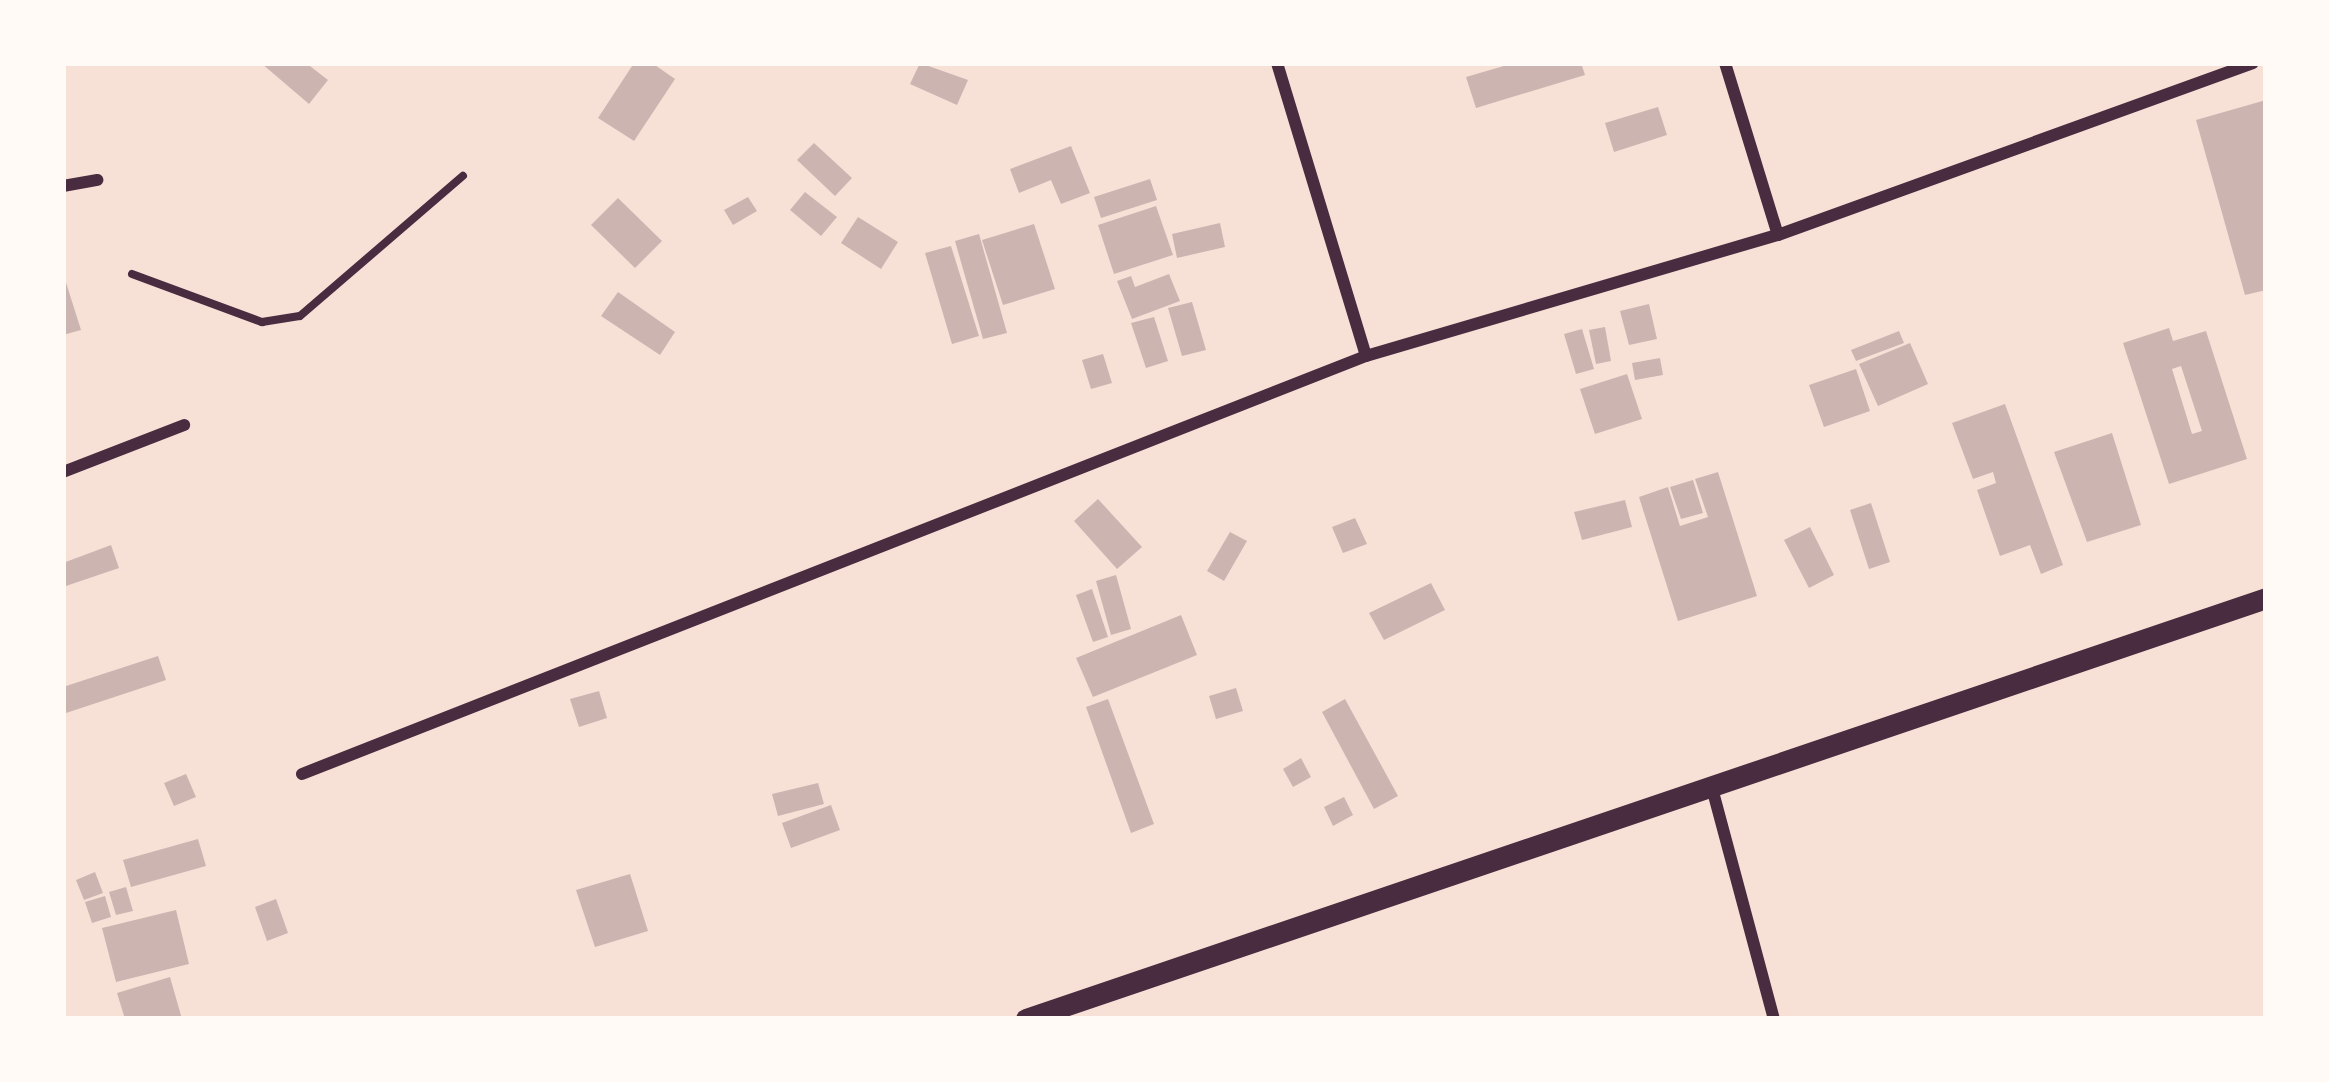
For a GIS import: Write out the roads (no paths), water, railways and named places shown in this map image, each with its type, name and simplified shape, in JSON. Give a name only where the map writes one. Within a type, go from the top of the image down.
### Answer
[{"type":"street","points":[[1276,63],[1366,356]]},
{"type":"street","points":[[1725,63],[1778,235]]},
{"type":"street","points":[[2202,63],[2209,76]]},
{"type":"street","points":[[302,774],[1366,356],[1778,235],[2254,63]]},
{"type":"street","points":[[63,186],[98,180]]},
{"type":"street","points":[[63,472],[184,425]]},
{"type":"street","points":[[1026,1019],[2266,598]]},
{"type":"street","points":[[1712,788],[1774,1019]]}]
